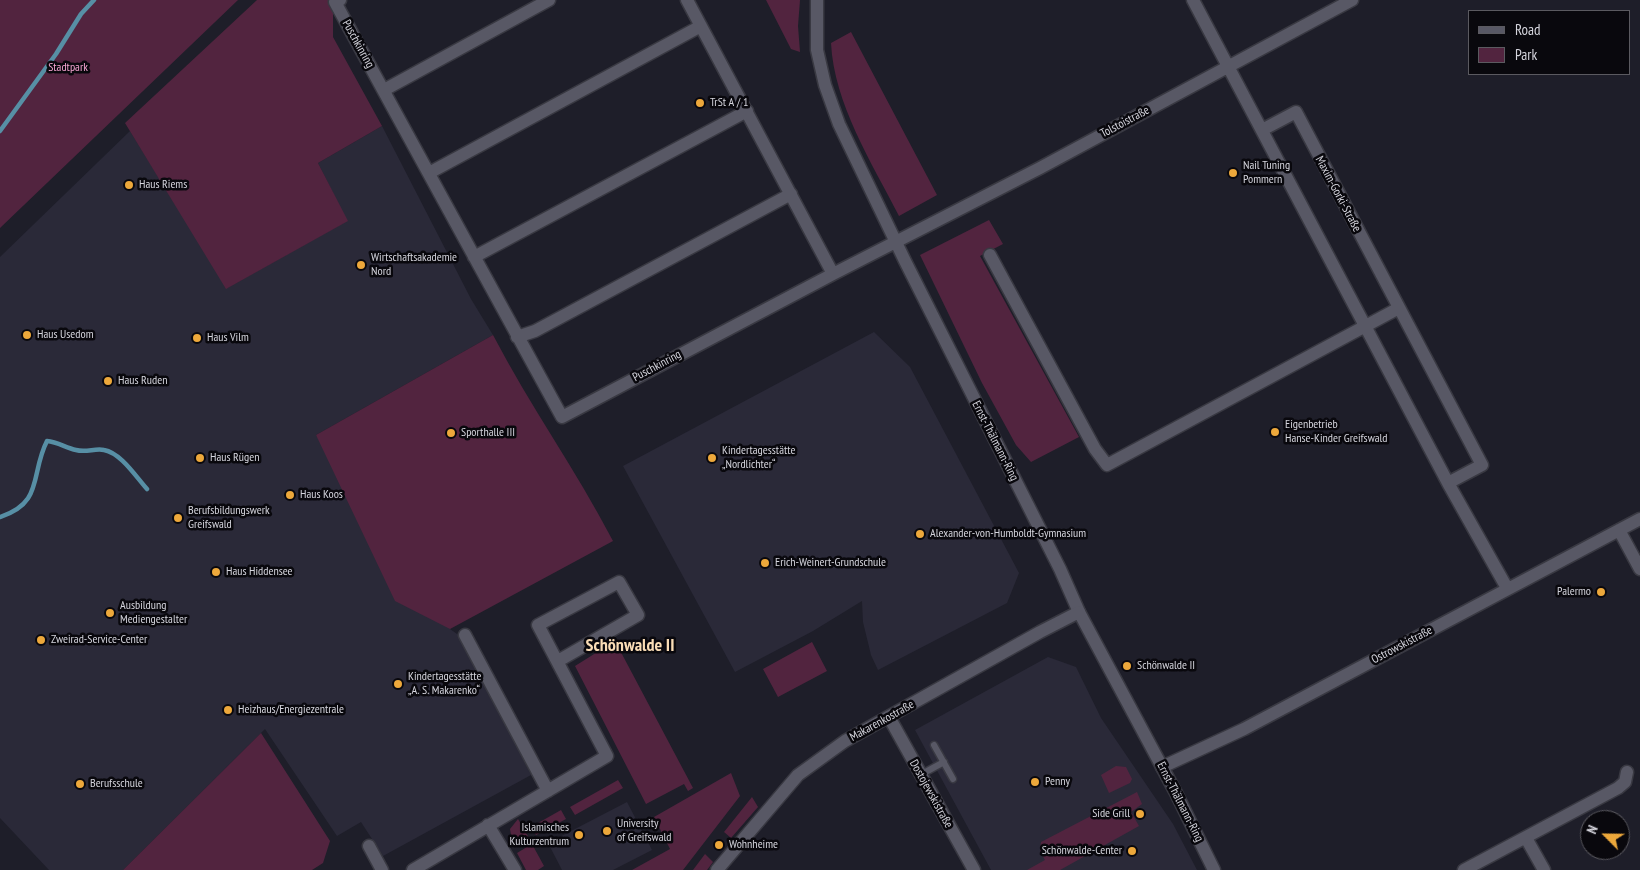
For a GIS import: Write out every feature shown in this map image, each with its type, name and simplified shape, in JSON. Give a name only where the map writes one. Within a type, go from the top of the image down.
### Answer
[{"type":"street","name":"Puschkinring","points":[[340,0],[335,2],[562,417],[895,242]]},
{"type":"street","points":[[384,90],[549,0]]},
{"type":"street","points":[[687,0],[833,274]]},
{"type":"street","name":"Ernst-Thälmann-Ring","points":[[818,0],[817,50],[825,85],[838,124],[895,242],[1060,569],[1079,612],[1214,870]]},
{"type":"street","points":[[1193,0],[1448,483],[1508,588]]},
{"type":"street","name":"Tolstoistraße","points":[[895,242],[1040,168],[1352,0]]},
{"type":"street","points":[[429,173],[701,26]]},
{"type":"street","points":[[474,257],[747,111]]},
{"type":"street","name":"Maxim-Gorki-Straße","points":[[1262,130],[1296,112],[1482,465],[1448,483]]},
{"type":"street","points":[[517,337],[535,330],[791,194]]},
{"type":"street","points":[[990,255],[1095,448],[1108,464],[1399,308]]},
{"type":"street","name":"Ostrowskistraße","points":[[1162,768],[1244,729],[1640,519]]},
{"type":"street","points":[[1619,530],[1640,569]]},
{"type":"street","points":[[413,870],[607,756],[538,626],[619,582],[638,615],[558,661]]},
{"type":"street","name":"Makarenkostraße","points":[[716,870],[798,775],[846,741],[1079,612]]},
{"type":"street","points":[[466,635],[548,791]]},
{"type":"street","name":"Dostojewskistraße","points":[[889,717],[974,870]]},
{"type":"street","points":[[1464,870],[1618,788],[1625,782],[1627,772]]},
{"type":"street","points":[[488,826],[515,870]]},
{"type":"street","points":[[1526,838],[1544,870]]},
{"type":"street","points":[[369,846],[382,870]]},
{"type":"lane","points":[[934,745],[953,780]]},
{"type":"lane","points":[[920,775],[944,762]]},
{"type":"shaded area","name":"Berufsbildungswerk Greifswald","points":[[382,126],[471,299],[493,335],[316,435],[450,629],[464,639],[531,775],[383,856],[361,822],[337,836],[265,729],[123,870],[49,870],[0,818],[0,257],[130,131],[227,288],[347,221],[318,163]]},
{"type":"shaded area","points":[[874,332],[910,367],[1019,573],[1007,603],[878,670],[871,655],[863,622],[862,601],[813,631],[735,672],[623,466]]},
{"type":"shaded area","points":[[1048,657],[1076,667],[1101,718],[1173,824],[1197,870],[991,870],[915,730]]},
{"type":"shaded area","name":"University of Greifswald","points":[[627,802],[652,850],[613,870],[562,870],[548,843]]},
{"type":"green space","name":"Stadtpark","points":[[0,0],[238,0],[0,228]]},
{"type":"green space","points":[[257,0],[333,0],[333,37],[382,126],[318,163],[348,221],[226,289],[125,123]]},
{"type":"green space","points":[[766,0],[800,0],[798,26],[800,52],[791,49]]},
{"type":"green space","points":[[851,32],[937,195],[899,216],[866,154],[839,88],[831,43]]},
{"type":"green space","points":[[989,220],[1003,244],[980,256],[1079,437],[1031,462],[1016,445],[982,383],[920,255]]},
{"type":"green space","points":[[493,335],[613,541],[450,629],[395,601],[316,435]]},
{"type":"green space","points":[[615,641],[693,788],[688,791],[684,784],[646,804],[575,666]]},
{"type":"green space","points":[[812,642],[827,671],[778,697],[763,669]]},
{"type":"green space","points":[[261,733],[330,841],[323,863],[312,870],[123,870]]},
{"type":"green space","points":[[1116,766],[1126,767],[1132,779],[1130,783],[1109,793],[1101,775]]},
{"type":"green space","points":[[731,773],[740,796],[683,870],[632,870],[670,849],[654,817]]},
{"type":"green space","points":[[618,780],[623,788],[575,815],[570,807]]},
{"type":"green space","points":[[1137,792],[1142,804],[1131,812],[1139,826],[1060,870],[1027,870],[1045,860],[1040,851],[1041,842]]},
{"type":"green space","points":[[752,797],[758,807],[731,838],[724,832]]},
{"type":"green space","points":[[561,810],[566,819],[536,835],[531,827]]},
{"type":"green space","points":[[518,819],[529,838],[513,847],[510,829]]},
{"type":"green space","points":[[532,844],[544,866],[538,870],[526,870],[517,853]]},
{"type":"green space","points":[[705,854],[713,862],[707,870],[693,870]]},
{"type":"waterway","points":[[0,131],[56,54],[81,14],[94,0]]},
{"type":"waterway","points":[[0,517],[14,511],[24,504],[30,496],[47,441],[80,451],[104,450],[110,452],[122,460],[147,489]]},
{"type":"place","name":"TrSt A / 1","points":[[700,103]]},
{"type":"place","name":"Nail Tuning Pommern","points":[[1233,173]]},
{"type":"place","name":"Haus Riems","points":[[129,185]]},
{"type":"place","name":"Wirtschaftsakademie Nord","points":[[361,265]]},
{"type":"place","name":"Haus Usedom","points":[[27,335]]},
{"type":"place","name":"Haus Vilm","points":[[197,338]]},
{"type":"place","name":"Haus Ruden","points":[[108,381]]},
{"type":"place","name":"Eigenbetrieb Hanse-Kinder Greifswald","points":[[1275,432]]},
{"type":"place","name":"Sporthalle III","points":[[451,433]]},
{"type":"place","name":"Haus Rügen","points":[[200,458]]},
{"type":"place","name":"Kindertagesstätte „Nordlichter“","points":[[712,458]]},
{"type":"place","name":"Haus Koos","points":[[290,495]]},
{"type":"place","name":"Berufsbildungswerk Greifswald","points":[[178,518]]},
{"type":"place","name":"Alexander-von-Humboldt-Gymnasium","points":[[920,534]]},
{"type":"place","name":"Erich-Weinert-Grundschule","points":[[765,563]]},
{"type":"place","name":"Haus Hiddensee","points":[[216,572]]},
{"type":"place","name":"Palermo","points":[[1601,592]]},
{"type":"place","name":"Ausbildung Mediengestalter","points":[[110,613]]},
{"type":"place","name":"Zweirad-Service-Center","points":[[41,640]]},
{"type":"place","name":"Schönwalde II","points":[[1127,666]]},
{"type":"place","name":"Kindertagesstätte „A. S. Makarenko“","points":[[398,684]]},
{"type":"place","name":"Heizhaus/Energiezentrale","points":[[228,710]]},
{"type":"place","name":"Penny","points":[[1035,782]]},
{"type":"place","name":"Berufsschule","points":[[80,784]]},
{"type":"place","name":"Side Grill","points":[[1140,814]]},
{"type":"place","name":"University of Greifswald","points":[[607,831]]},
{"type":"place","name":"Islamisches Kulturzentrum","points":[[579,835]]},
{"type":"place","name":"Wohnheime","points":[[719,845]]},
{"type":"place","name":"Schönwalde-Center","points":[[1132,851]]},
{"type":"district","name":"Schönwalde II","points":[[630,646]]}]
